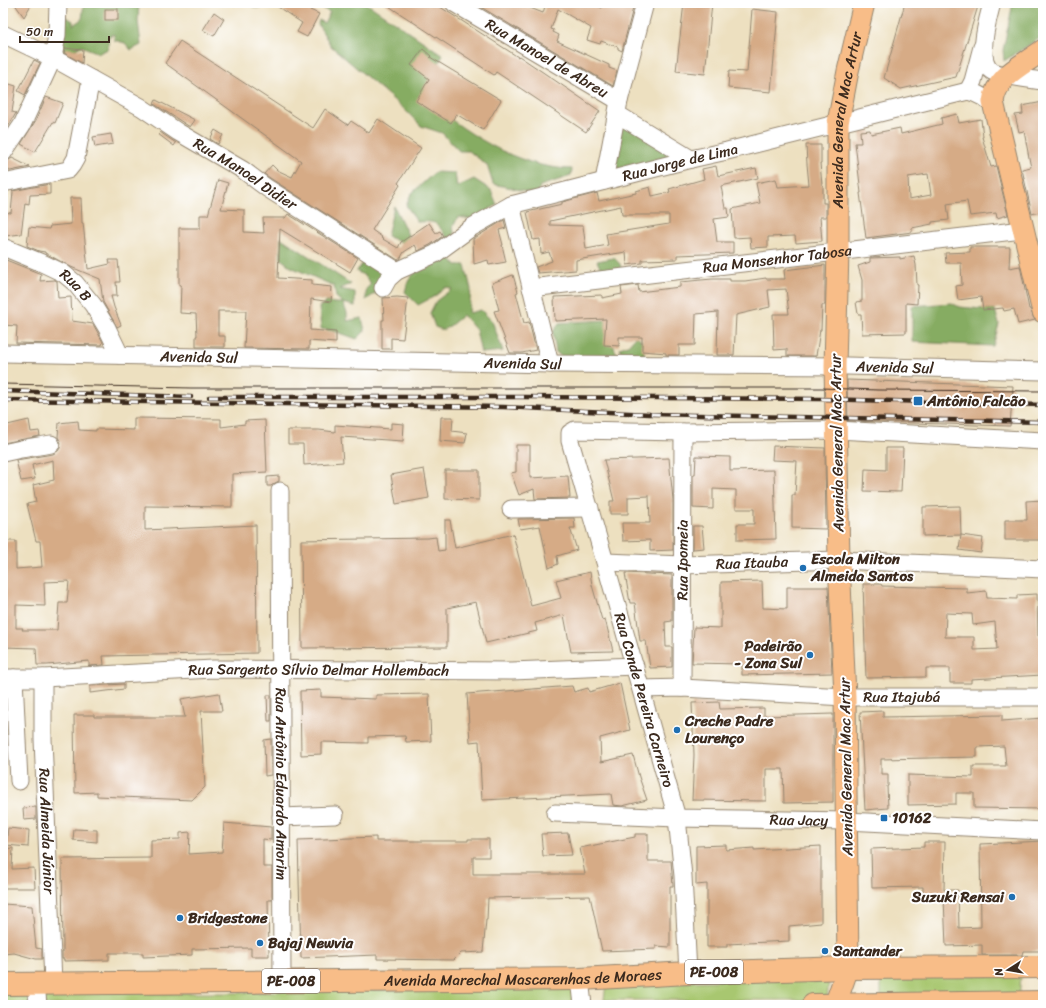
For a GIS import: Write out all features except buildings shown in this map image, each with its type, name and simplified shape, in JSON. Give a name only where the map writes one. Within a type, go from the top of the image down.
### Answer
[{"type":"highway","name":"Avenida Marechal Mascarenhas de Moraes","points":[[3,984],[580,979],[688,973],[848,968],[1043,967]]},
{"type":"highway","points":[[813,1005],[1043,1002]]},
{"type":"main road","name":"Avenida General Mac Artur","points":[[835,1005],[848,968],[845,697],[839,560],[835,366],[838,251],[838,123],[848,71],[864,3]]},
{"type":"main road","points":[[1043,50],[1007,75],[996,92],[993,102],[1043,312]]},
{"type":"street","points":[[3,153],[22,125],[53,58],[57,35],[58,3]]},
{"type":"street","name":"Rua Manoel de Abreu","points":[[454,3],[618,107],[691,158]]},
{"type":"street","points":[[604,181],[618,107],[646,3]]},
{"type":"street","points":[[992,3],[973,81],[968,91],[980,95],[988,100],[994,108]]},
{"type":"street","name":"Rua Manoel Didier","points":[[3,34],[53,58],[141,107],[178,132],[242,170],[267,188],[397,271]]},
{"type":"street","points":[[983,44],[985,61],[988,68],[995,72],[1007,75],[1043,81]]},
{"type":"street","points":[[3,183],[68,170],[76,158],[92,79]]},
{"type":"street","name":"Rua Jorge de Lima","points":[[383,288],[390,276],[397,271],[435,254],[472,227],[511,205],[691,158],[727,151],[968,91]]},
{"type":"street","points":[[511,205],[550,364]]},
{"type":"street","name":"Rua Monsenhor Tabosa","points":[[531,288],[1023,230]]},
{"type":"street","name":"Rua B","points":[[3,247],[42,263],[63,274],[75,283],[93,305],[108,328],[120,355]]},
{"type":"street","name":"Avenida Sul","points":[[3,353],[550,364],[835,366],[1043,371]]},
{"type":"street","name":"Rua Conde Pereira Carneiro","points":[[683,432],[575,430],[570,433],[570,441],[606,562],[677,818],[683,876],[688,973]]},
{"type":"street","points":[[683,432],[837,430],[1043,441]]},
{"type":"street","name":"Rua Ipomeia","points":[[682,688],[683,432]]},
{"type":"street","points":[[3,453],[21,448],[50,444]]},
{"type":"street","name":"Rua Antônio Eduardo Amorim","points":[[280,491],[282,981]]},
{"type":"street","points":[[511,509],[590,508]]},
{"type":"street","name":"Rua Itauba","points":[[606,562],[683,565],[839,560],[1043,568]]},
{"type":"street","name":"Rua Sargento Sílvio Delmar Hollembach","points":[[8,678],[43,678],[213,669],[512,671],[634,666]]},
{"type":"street","points":[[8,678],[9,728],[19,781]]},
{"type":"street","name":"Rua Almeida Júnior","points":[[38,1005],[44,983],[43,678]]},
{"type":"street","name":"Rua Itajubá","points":[[641,689],[682,688],[845,697],[1043,697]]},
{"type":"street","name":"Rua Jacy","points":[[555,813],[677,818],[847,821],[1043,830]]},
{"type":"street","points":[[281,817],[335,816]]},
{"type":"street","points":[[580,979],[583,1005]]},
{"type":"green space","points":[[84,3],[139,3],[138,21],[141,45],[131,50],[125,43],[114,40],[114,34],[109,36],[108,49],[99,53],[81,46],[60,57],[62,17],[73,21],[73,25],[82,19]]},
{"type":"green space","points":[[248,3],[280,3],[278,6],[255,8]]},
{"type":"green space","points":[[325,3],[366,3],[443,55],[421,96],[455,122],[491,145],[530,162],[551,167],[572,169],[571,176],[540,186],[537,195],[493,184],[487,165],[469,151],[459,151],[442,133],[421,126],[403,108],[331,46],[318,24],[319,20],[324,23],[330,12],[321,8]]},
{"type":"green space","points":[[1013,3],[1043,3],[1043,36],[1004,61],[1003,50]]},
{"type":"green space","points":[[619,118],[678,159],[609,176]]},
{"type":"green space","points":[[435,172],[455,173],[457,187],[474,179],[491,190],[497,205],[472,219],[458,217],[453,227],[455,237],[447,238],[441,229],[433,222],[417,222],[406,205],[411,194]]},
{"type":"green space","points":[[394,206],[411,241],[404,244],[387,236]]},
{"type":"green space","points":[[281,238],[351,284],[340,289],[355,292],[355,306],[343,303],[336,297],[334,286],[291,267],[281,259]]},
{"type":"green space","points":[[447,253],[456,265],[465,265],[471,289],[469,313],[481,310],[492,321],[503,351],[481,353],[476,330],[463,315],[443,330],[435,327],[430,313],[436,301],[452,289],[446,287],[435,296],[418,305],[405,292],[408,281],[416,271]]},
{"type":"green space","points":[[366,256],[385,269],[377,292],[366,300],[366,289],[371,284],[365,276],[356,271],[361,266]]},
{"type":"green space","points":[[614,258],[620,264],[622,273],[603,274],[597,261]]},
{"type":"green space","points":[[327,302],[343,303],[347,313],[347,321],[362,318],[365,331],[357,339],[321,329],[319,307]]},
{"type":"green space","points":[[952,303],[959,307],[995,310],[999,324],[993,346],[912,342],[912,306]]},
{"type":"green space","points":[[608,320],[608,333],[618,357],[563,358],[556,352],[553,332],[559,323]]},
{"type":"green space","points":[[637,335],[644,345],[644,358],[623,357],[620,348],[628,345]]},
{"type":"green space","points":[[881,974],[1021,976],[1019,998],[881,996]]},
{"type":"green space","points":[[829,978],[827,1000],[604,1000],[606,984]]},
{"type":"green space","points":[[578,988],[579,1005],[44,1005],[44,989],[164,993],[225,993]]},
{"type":"green space","points":[[3,992],[31,992],[31,1005],[3,1005]]},
{"type":"tram line","points":[[3,384],[191,388],[821,388],[878,390],[1043,391]]},
{"type":"railway","points":[[3,391],[191,397]]},
{"type":"railway","points":[[209,397],[820,399],[1043,405]]},
{"type":"railway","points":[[3,400],[503,407],[650,414],[1043,422]]},
{"type":"place","name":"Antônio Falcão","points":[[918,401]]},
{"type":"place","name":"Escola Milton Almeida Santos","points":[[803,568]]},
{"type":"place","name":"Padeirão - Zona Sul","points":[[810,655]]},
{"type":"place","name":"Creche Padre Lourenço","points":[[677,730]]},
{"type":"place","name":"10162","points":[[884,818]]},
{"type":"place","name":"Suzuki Rensai","points":[[1012,897]]},
{"type":"place","name":"Bridgestone","points":[[180,918]]},
{"type":"place","name":"Bajaj Newvia","points":[[260,943]]},
{"type":"place","name":"Santander","points":[[825,951]]}]
